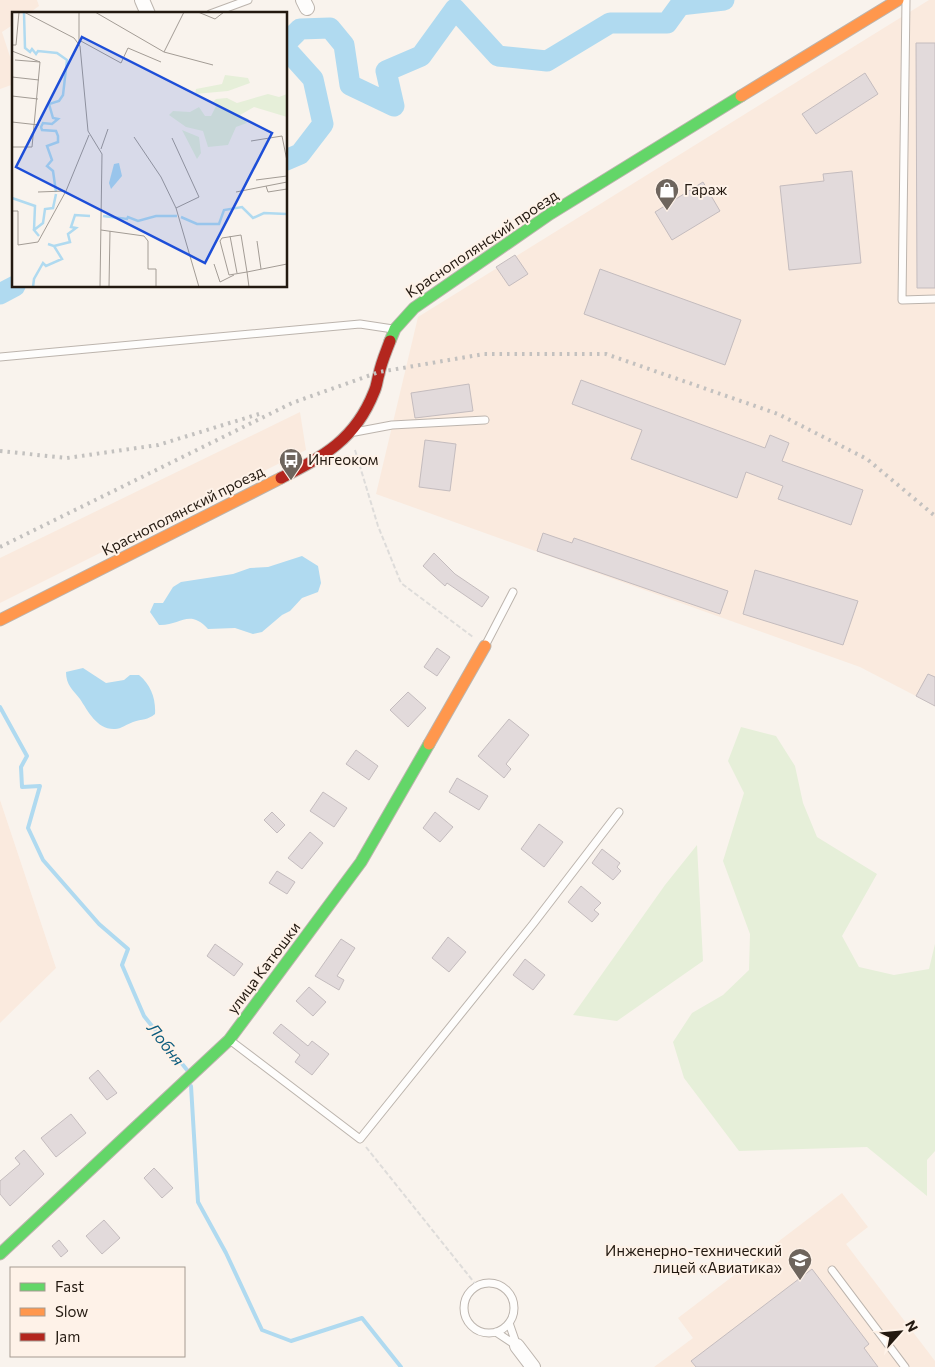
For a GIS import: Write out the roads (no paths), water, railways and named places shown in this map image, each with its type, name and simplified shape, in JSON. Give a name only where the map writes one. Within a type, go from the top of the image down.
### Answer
[{"type":"main road","points":[[862,24],[878,13],[890,0]]},
{"type":"main road","name":"Краснополянский проезд","points":[[0,620],[324,456],[350,433],[364,413],[375,391],[379,372],[395,329],[411,310],[550,214],[862,24],[898,0]]},
{"type":"main road","name":"улица Катюшки","points":[[0,1254],[229,1040],[361,862],[484,646]]},
{"type":"street","points":[[142,0],[147,12]]},
{"type":"street","points":[[517,1346],[533,1367]]},
{"type":"lane","points":[[215,12],[248,0]]},
{"type":"lane","points":[[906,0],[902,300],[935,299]]},
{"type":"lane","points":[[1,356],[360,324],[395,329]]},
{"type":"lane","points":[[350,433],[392,425],[485,420]]},
{"type":"lane","points":[[484,646],[513,592]]},
{"type":"lane","points":[[229,1040],[360,1139],[510,953],[619,812]]},
{"type":"lane","points":[[832,1270],[905,1367]]},
{"type":"lane","points":[[493,1283],[507,1291],[514,1307],[509,1323],[517,1346],[496,1332],[480,1332],[468,1321],[464,1314],[466,1298],[476,1286],[493,1283]]},
{"type":"lane","points":[[496,1332],[509,1323]]},
{"type":"water","points":[[302,556],[318,566],[321,583],[318,592],[302,598],[290,611],[282,615],[262,632],[253,634],[235,628],[208,629],[201,623],[190,619],[159,625],[150,612],[154,603],[163,603],[173,587],[181,582],[233,574],[250,568],[268,567]]},
{"type":"water","points":[[83,668],[106,683],[124,680],[130,675],[139,675],[147,683],[152,693],[155,703],[155,714],[117,729],[98,723],[70,687],[67,680],[66,672]]},
{"type":"waterway","points":[[288,41],[300,29],[330,28],[344,45],[350,85],[394,106],[386,71],[421,56],[455,9],[498,56],[547,61],[610,23],[667,23],[680,5],[724,0]]},
{"type":"waterway","points":[[288,51],[313,79],[323,124],[300,154],[288,159]]},
{"type":"waterway","points":[[0,294],[12,288]]},
{"type":"waterway","name":"Лобня","points":[[0,707],[27,756],[21,767],[22,787],[40,786],[28,828],[43,860],[99,924],[128,949],[122,965],[144,1016],[187,1070]]},
{"type":"waterway","name":"Лобня","points":[[191,1086],[198,1202],[226,1253],[262,1330],[291,1341],[362,1318],[401,1367]]},
{"type":"railway","points":[[0,547],[292,403],[379,372],[484,354],[606,354],[778,414],[867,459],[935,516]]},
{"type":"railway","points":[[0,451],[67,458],[158,445],[259,414]]},
{"type":"place","name":"Гараж","points":[[667,211]]},
{"type":"place","name":"Ингеоком","points":[[291,481]]},
{"type":"place","name":"Инженерно-технический лицей «Авиатика»","points":[[800,1281]]}]
